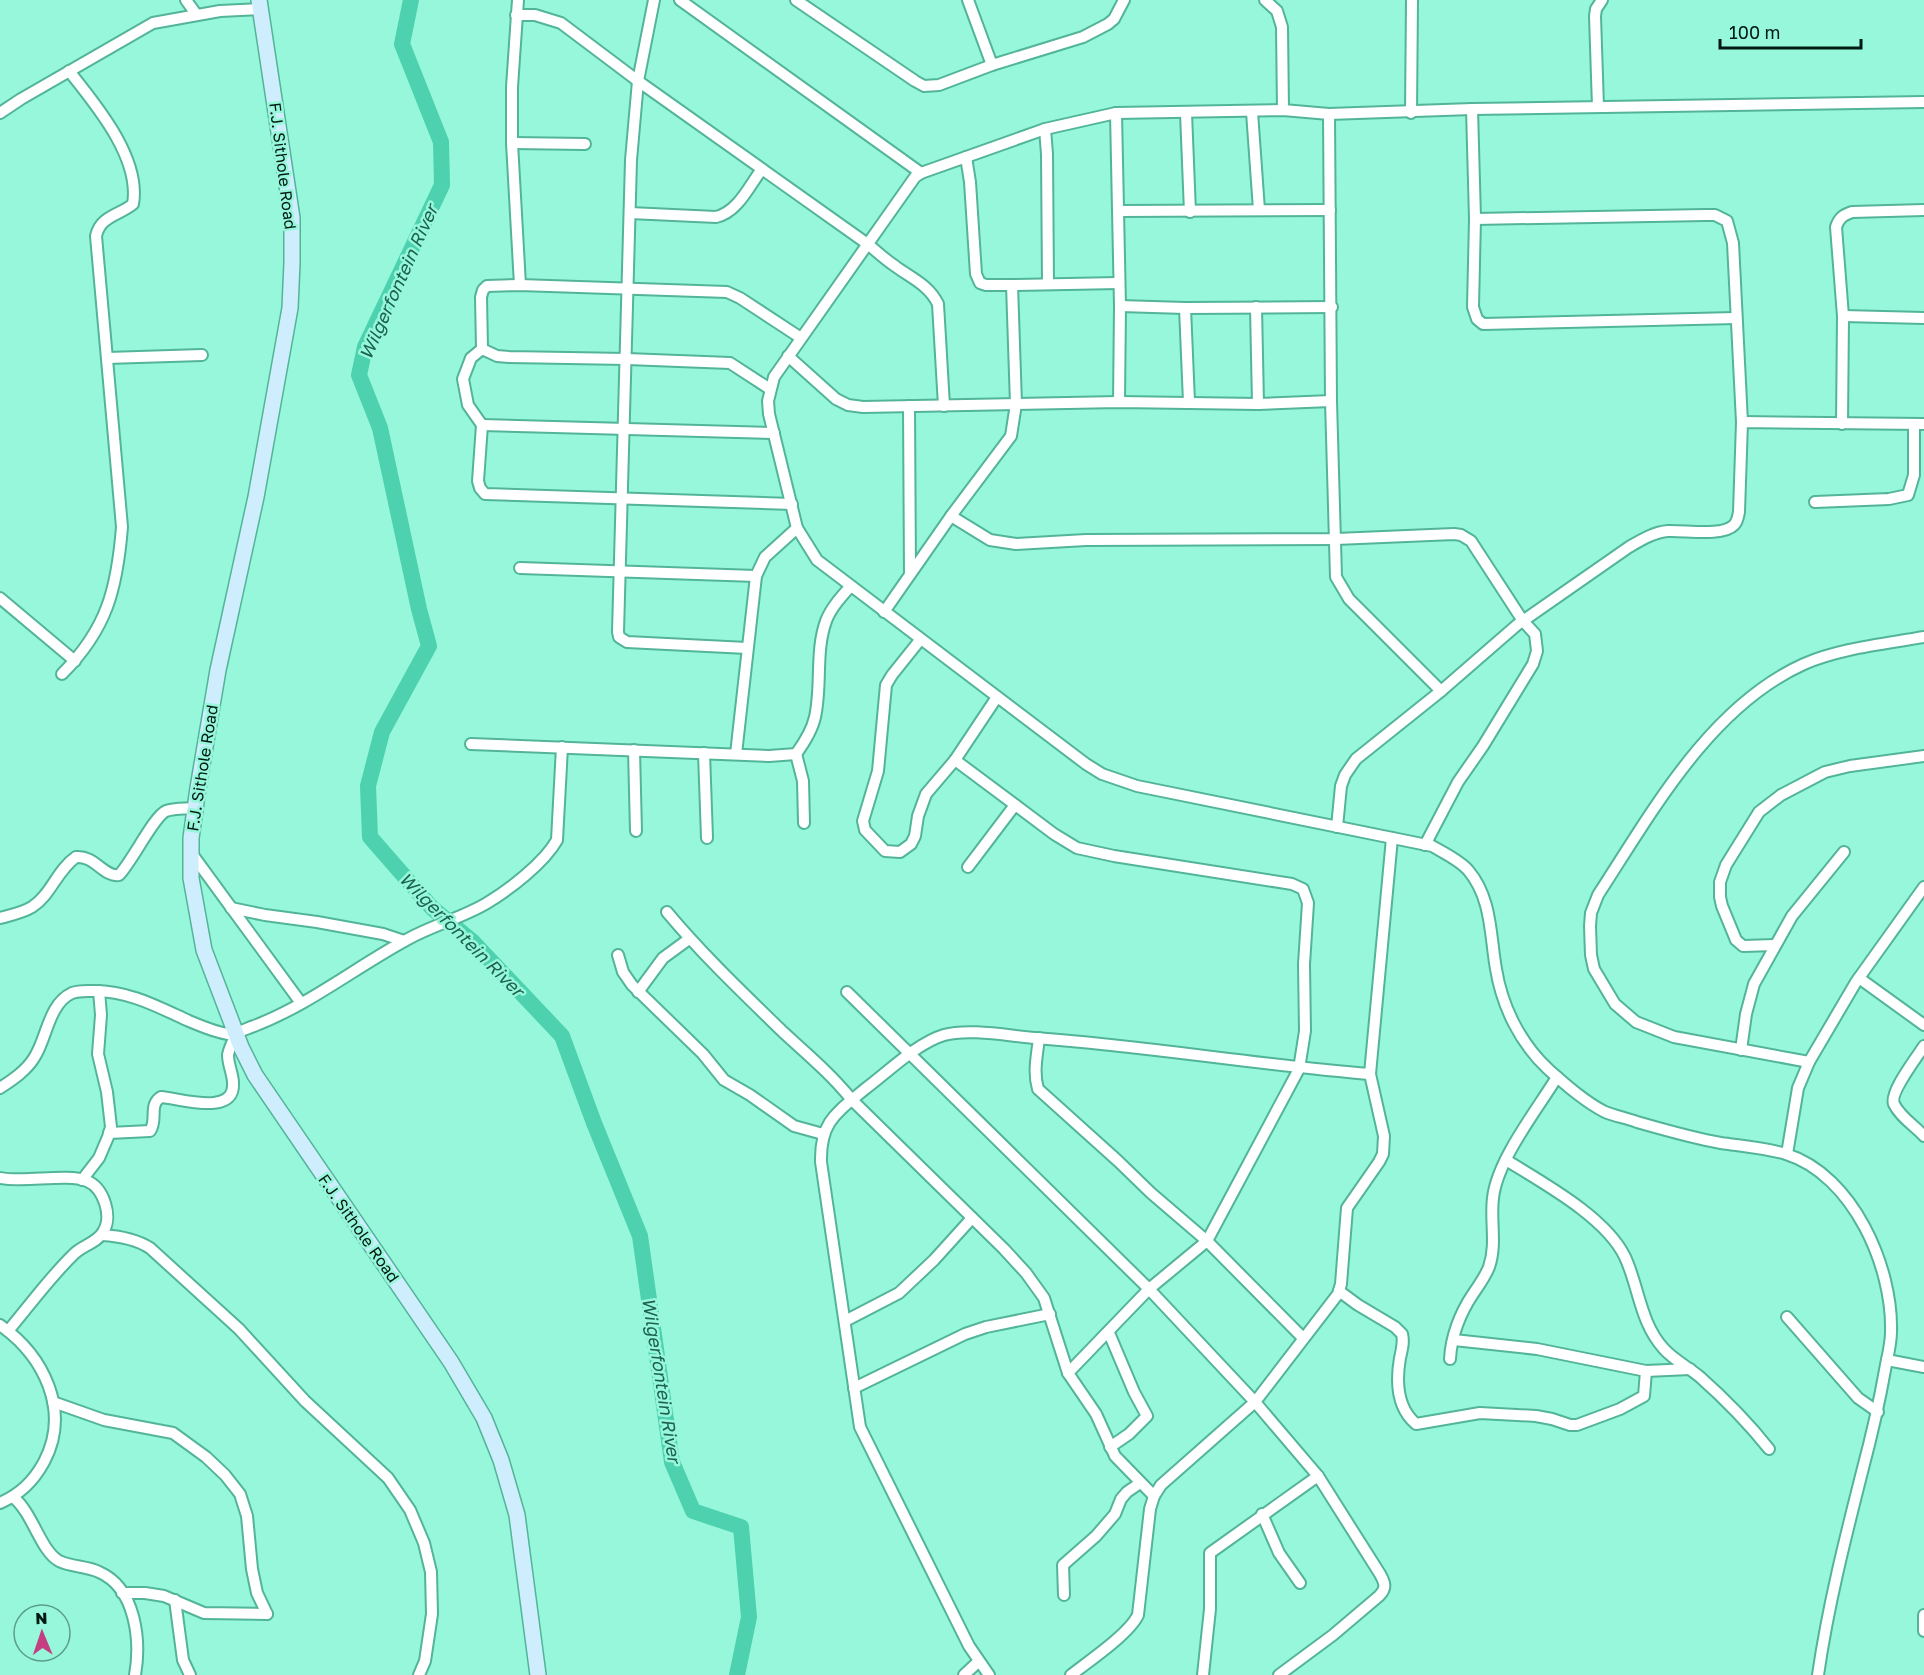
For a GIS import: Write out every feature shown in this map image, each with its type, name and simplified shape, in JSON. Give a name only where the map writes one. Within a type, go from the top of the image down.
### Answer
[{"type":"street","points":[[186,0],[196,14]]},
{"type":"street","points":[[518,0],[512,87],[512,142],[520,285]]},
{"type":"street","points":[[654,0],[638,81],[631,160],[619,636],[623,641],[631,643],[747,648]]},
{"type":"street","points":[[680,0],[921,173]]},
{"type":"street","points":[[796,0],[924,86],[939,85],[992,65],[1083,37],[1114,19],[1124,0]]},
{"type":"street","points":[[968,0],[992,65]]},
{"type":"street","points":[[1265,0],[1277,11],[1282,27],[1283,110]]},
{"type":"street","points":[[1411,112],[1412,0]]},
{"type":"street","points":[[1598,107],[1595,16],[1596,9],[1602,0]]},
{"type":"street","points":[[0,113],[153,23],[259,4]]},
{"type":"street","name":"F.J. Sithole Road","points":[[259,4],[292,218],[290,308],[256,497],[218,670],[194,808],[191,878],[204,950],[255,1075],[451,1362],[484,1418],[501,1460],[517,1515],[538,1675]]},
{"type":"street","points":[[516,15],[536,15],[561,23],[934,294],[940,318],[944,406]]},
{"type":"street","points":[[62,674],[90,642],[110,600],[121,546],[122,527],[96,233],[109,217],[133,204],[134,182],[130,166],[107,122],[69,71]]},
{"type":"street","points":[[1818,1675],[1826,1626],[1849,1523],[1878,1412],[1891,1335],[1891,1300],[1883,1269],[1866,1230],[1850,1204],[1817,1171],[1786,1154],[1691,1137],[1605,1112],[1557,1077],[1546,1067],[1520,1034],[1506,1010],[1496,970],[1486,905],[1477,882],[1466,867],[1432,846],[1137,786],[1102,774],[1086,764],[817,560],[798,528],[768,401],[774,377],[909,184],[921,173],[1045,129],[1116,113],[1283,110],[1329,114],[1472,109],[1924,102]]},
{"type":"street","points":[[1472,109],[1475,219],[1472,301],[1476,317],[1484,324],[1736,318]]},
{"type":"street","points":[[1252,112],[1259,210]]},
{"type":"street","points":[[1116,113],[1120,306],[1119,402]]},
{"type":"street","points":[[1185,113],[1190,212]]},
{"type":"street","points":[[1329,114],[1335,572],[1349,598],[1441,691]]},
{"type":"street","points":[[1045,129],[1047,284]]},
{"type":"street","points":[[512,142],[585,144]]},
{"type":"street","points":[[966,157],[977,278],[980,283],[986,285],[1119,283]]},
{"type":"street","points":[[630,213],[716,217],[726,214],[736,205],[762,169]]},
{"type":"street","points":[[1119,211],[1330,210]]},
{"type":"street","points":[[1842,424],[1843,316],[1836,227],[1838,221],[1844,215],[1852,212],[1924,210]]},
{"type":"street","points":[[1337,827],[1341,786],[1345,775],[1356,759],[1523,621],[1645,538],[1668,531],[1718,531],[1730,528],[1734,525],[1739,512],[1742,422],[1732,232],[1727,221],[1722,217],[1706,215],[1475,219]]},
{"type":"street","points":[[884,612],[951,516],[1011,436],[1016,404],[1012,285]]},
{"type":"street","points":[[482,349],[480,304],[483,290],[489,286],[716,291],[732,294],[801,338]]},
{"type":"street","points":[[1120,306],[1332,307]]},
{"type":"street","points":[[1256,307],[1258,404]]},
{"type":"street","points":[[1185,308],[1189,402]]},
{"type":"street","points":[[1843,316],[1924,318]]},
{"type":"street","points":[[482,349],[497,356],[509,357],[627,358],[730,363],[770,389]]},
{"type":"street","points":[[482,349],[471,358],[464,379],[468,405],[482,424],[478,481],[480,489],[485,494],[792,504]]},
{"type":"street","points":[[107,358],[202,355]]},
{"type":"street","points":[[788,356],[842,403],[863,407],[1119,402],[1258,404],[1331,401]]},
{"type":"street","points":[[909,406],[910,574]]},
{"type":"street","points":[[1742,422],[1919,424],[1913,484],[1908,495],[1889,499],[1815,502]]},
{"type":"street","points":[[482,424],[774,433]]},
{"type":"street","points":[[951,516],[990,540],[1016,544],[1086,540],[1336,539],[1461,535],[1471,541],[1523,621],[1534,634],[1537,651],[1533,664],[1458,782],[1425,844]]},
{"type":"street","points":[[736,754],[756,576],[765,557],[798,528]]},
{"type":"street","points":[[520,568],[756,576]]},
{"type":"street","points":[[804,823],[803,781],[796,754],[809,735],[815,717],[824,627],[835,605],[850,587]]},
{"type":"street","points":[[0,598],[75,660]]},
{"type":"street","points":[[1809,1062],[1674,1037],[1636,1022],[1615,1004],[1597,975],[1591,955],[1590,926],[1594,904],[1670,787],[1714,732],[1751,696],[1779,677],[1813,661],[1878,644],[1924,637]]},
{"type":"street","points":[[920,640],[891,675],[886,685],[878,771],[863,817],[865,830],[885,851],[900,852],[911,844],[926,794],[955,760],[997,697]]},
{"type":"street","points":[[471,744],[736,754],[796,754]]},
{"type":"street","points":[[0,1088],[21,1073],[34,1058],[54,1011],[65,997],[81,991],[133,996],[209,1029],[228,1034],[236,1033],[272,1019],[417,934],[485,904],[534,866],[551,850],[557,840],[562,747]]},
{"type":"street","points":[[634,750],[636,831]]},
{"type":"street","points":[[704,753],[707,838]]},
{"type":"street","points":[[1775,945],[1743,946],[1736,940],[1720,897],[1720,882],[1726,865],[1759,812],[1781,795],[1825,772],[1850,766],[1924,756]]},
{"type":"street","points":[[955,760],[1069,845],[1114,856],[1292,884],[1306,893],[1308,918],[1304,963],[1305,1031],[1299,1069],[1207,1241],[1149,1289],[1068,1373]]},
{"type":"street","points":[[968,867],[1015,806]]},
{"type":"street","points":[[0,918],[18,914],[33,907],[65,867],[76,857],[86,857],[113,875],[119,875],[136,854],[157,818],[164,812],[175,809],[194,808]]},
{"type":"street","points":[[1071,1675],[1136,1620],[1150,1509],[1161,1485],[1173,1472],[1255,1402],[1339,1291],[1347,1208],[1383,1154],[1384,1136],[1370,1074],[1392,838]]},
{"type":"street","points":[[1741,1050],[1746,1014],[1754,984],[1792,916],[1844,852]]},
{"type":"street","points":[[191,854],[301,1003]]},
{"type":"street","points":[[1786,1154],[1798,1088],[1809,1062],[1859,978],[1924,887]]},
{"type":"street","points":[[231,908],[383,934],[404,941]]},
{"type":"street","points":[[667,912],[689,939],[783,1032],[835,1079],[852,1100],[1026,1273],[1044,1298],[1068,1373],[1096,1414],[1110,1447],[1120,1463],[1154,1496]]},
{"type":"street","points":[[638,992],[663,958],[689,939]]},
{"type":"street","points":[[618,955],[623,972],[638,992],[703,1054],[724,1080],[794,1126],[823,1134]]},
{"type":"street","points":[[1859,978],[1924,1025]]},
{"type":"street","points":[[82,1180],[99,1158],[111,1126],[107,1092],[98,1054],[101,1015],[99,991]]},
{"type":"street","points":[[847,992],[1149,1289],[1255,1402],[1318,1476],[1380,1574],[1385,1588],[1379,1596],[1279,1675]]},
{"type":"street","points":[[109,1133],[150,1131],[153,1126],[153,1105],[161,1097],[213,1103],[226,1099],[232,1092],[233,1084],[228,1054],[236,1033]]},
{"type":"street","points":[[989,1675],[978,1662],[864,1436],[858,1419],[821,1162],[823,1134],[835,1114],[910,1054],[935,1038],[946,1034],[977,1034],[1127,1045],[1299,1069],[1370,1074]]},
{"type":"street","points":[[1040,1038],[1036,1066],[1038,1089],[1207,1241],[1303,1338]]},
{"type":"street","points":[[1924,1046],[1897,1089],[1893,1101],[1895,1106],[1924,1136]]},
{"type":"street","points":[[1450,1359],[1456,1326],[1464,1308],[1482,1282],[1489,1267],[1494,1247],[1493,1197],[1499,1174],[1557,1077]]},
{"type":"street","points":[[1506,1160],[1589,1215],[1617,1242],[1626,1259],[1642,1312],[1658,1341],[1665,1350],[1738,1411],[1769,1449]]},
{"type":"street","points":[[0,1178],[82,1180],[94,1185],[102,1196],[108,1217],[102,1235],[74,1254],[4,1328],[24,1344],[34,1357],[45,1376],[55,1413],[54,1436],[50,1452],[29,1485],[0,1503]]},
{"type":"street","points":[[845,1321],[899,1293],[934,1260],[972,1218]]},
{"type":"street","points":[[102,1235],[132,1240],[150,1248],[239,1329],[305,1401],[388,1478],[410,1510],[424,1543],[431,1572],[432,1614],[425,1661],[419,1675]]},
{"type":"street","points":[[1339,1291],[1395,1327],[1402,1334],[1403,1344],[1396,1384],[1401,1401],[1416,1424],[1480,1413],[1536,1416],[1577,1425],[1620,1409],[1644,1396],[1646,1371]]},
{"type":"street","points":[[854,1388],[965,1334],[986,1327],[1050,1314]]},
{"type":"street","points":[[1787,1317],[1852,1392],[1862,1402],[1878,1412]]},
{"type":"street","points":[[1108,1333],[1147,1416],[1129,1434],[1110,1447]]},
{"type":"street","points":[[1454,1340],[1528,1348],[1646,1371],[1690,1369]]},
{"type":"street","points":[[1887,1360],[1924,1367]]},
{"type":"street","points":[[53,1402],[104,1420],[173,1433],[206,1457],[240,1494],[247,1516],[253,1577],[257,1593],[267,1614],[204,1613],[164,1596],[122,1593]]},
{"type":"street","points":[[1203,1675],[1210,1609],[1210,1553],[1318,1476]]},
{"type":"street","points":[[1064,1595],[1063,1565],[1096,1536],[1115,1514],[1121,1499],[1140,1483]]},
{"type":"street","points":[[13,1497],[23,1505],[49,1551],[59,1560],[101,1572],[122,1593],[134,1619],[135,1675]]},
{"type":"street","points":[[1262,1514],[1279,1553],[1300,1583]]},
{"type":"street","points":[[175,1600],[183,1660],[190,1675]]},
{"type":"street","points":[[1924,1615],[1924,1631]]},
{"type":"street","points":[[964,1675],[978,1662]]},
{"type":"waterway","name":"Wilgerfontein River","points":[[411,0],[402,44],[441,142],[442,185],[365,347],[359,375],[380,428],[429,646],[382,732],[368,786],[370,837],[432,908],[473,942],[562,1036],[640,1236],[672,1462],[693,1511],[741,1527],[749,1617],[737,1675]]}]
